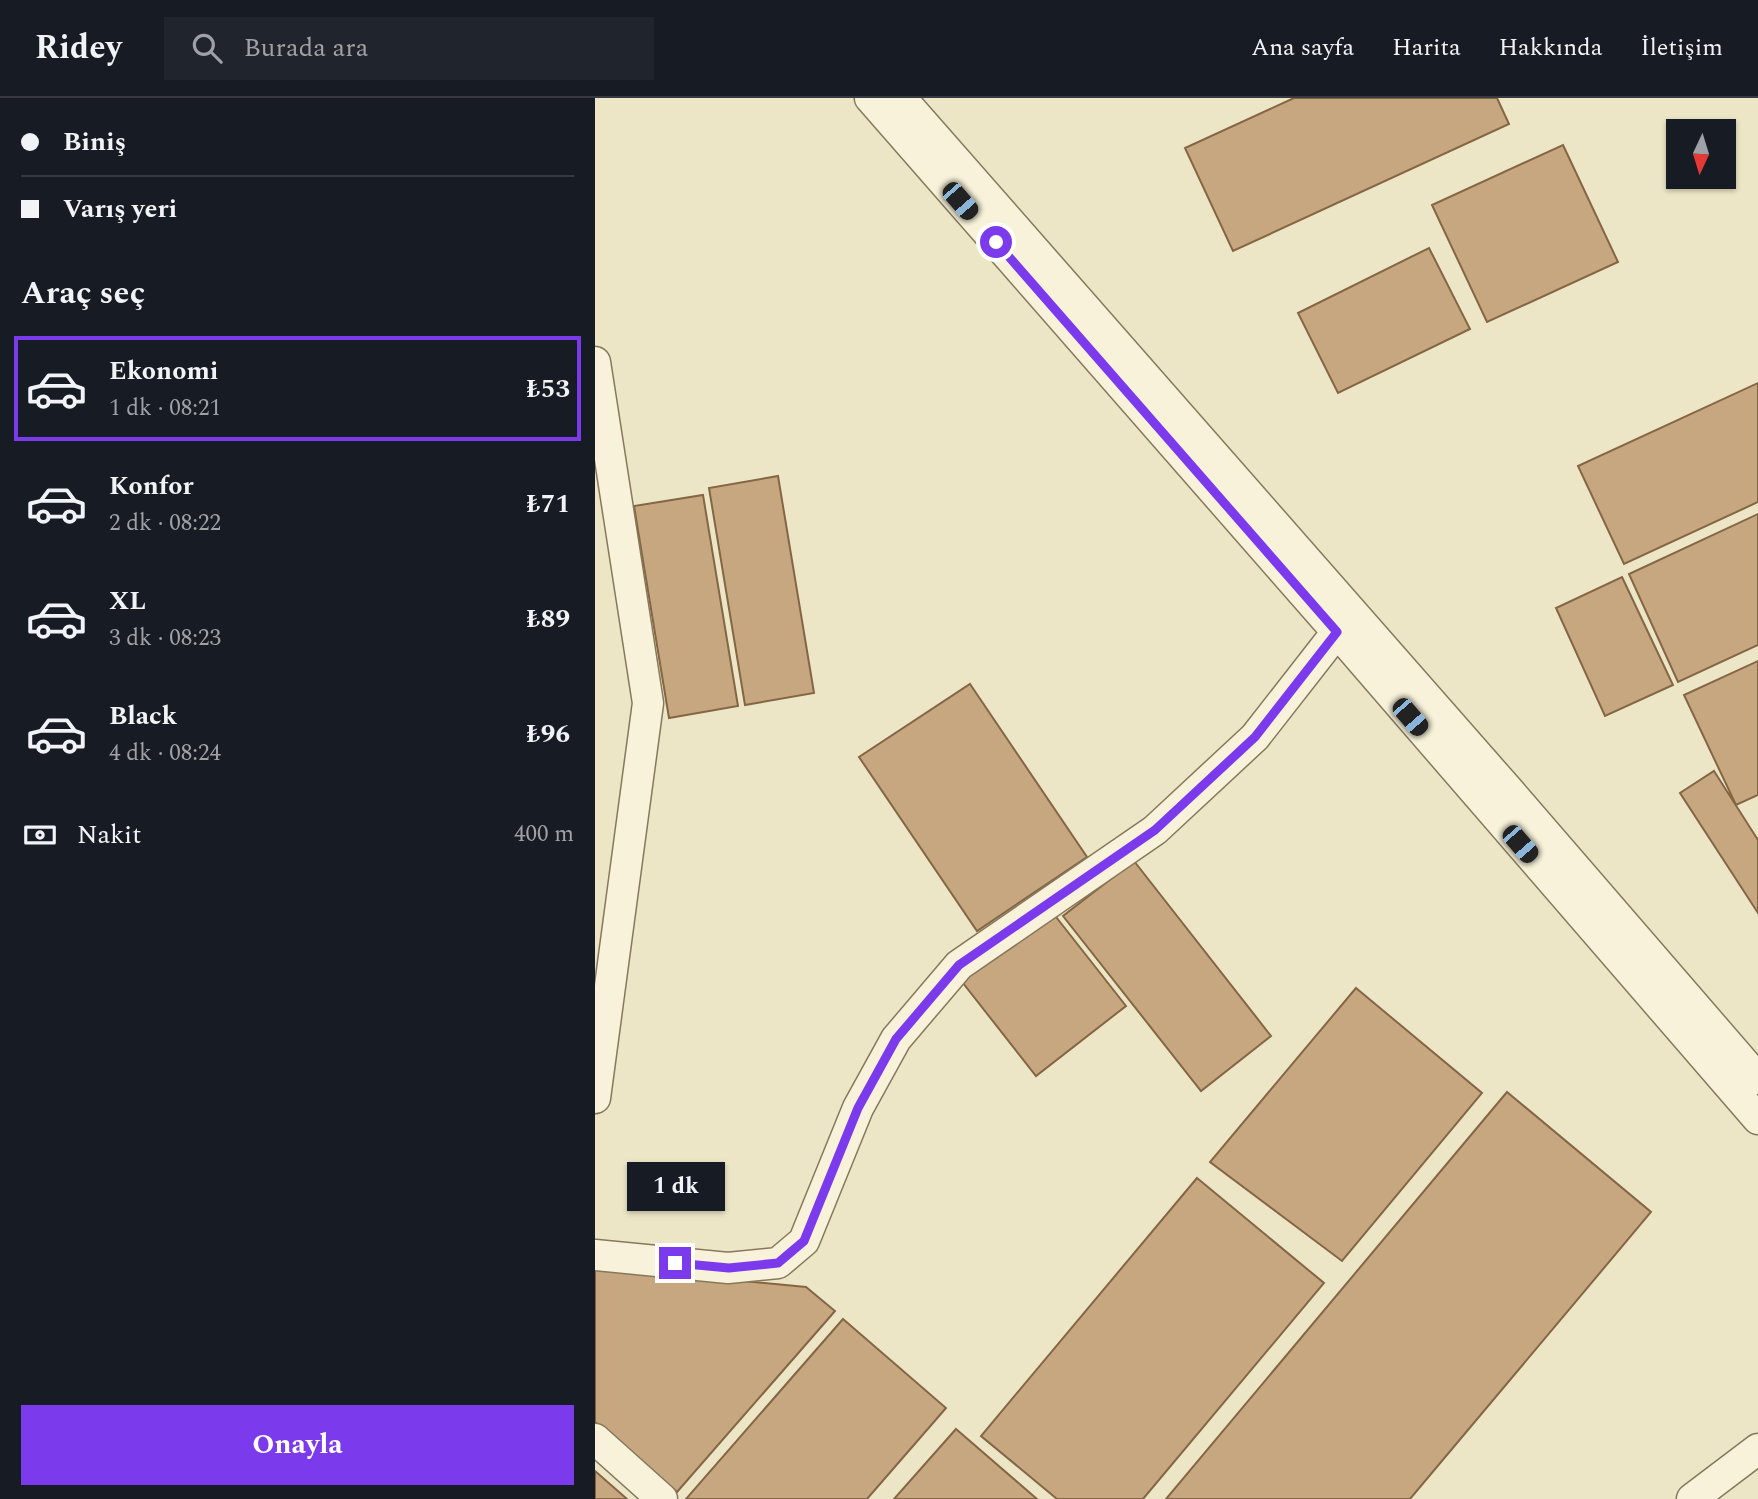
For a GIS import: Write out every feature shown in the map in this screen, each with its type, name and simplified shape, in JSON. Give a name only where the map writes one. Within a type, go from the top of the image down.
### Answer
[{"type":"street","points":[[870,98],[1758,1119]]},
{"type":"street","points":[[901,98],[1758,1079]]},
{"type":"street","points":[[595,362],[648,703],[595,1098]]},
{"type":"street","points":[[595,1255],[729,1268],[778,1263],[804,1241],[858,1108],[896,1039],[959,965],[1155,830],[1255,737],[1337,632]]},
{"type":"street","points":[[595,1439],[662,1499]]},
{"type":"street","points":[[1692,1499],[1758,1449]]},
{"type":"building","points":[[1294,98],[1497,98],[1509,124],[1233,251],[1185,148]]},
{"type":"building","points":[[1563,145],[1618,262],[1487,322],[1432,205]]},
{"type":"building","points":[[1429,248],[1470,329],[1338,393],[1298,313]]},
{"type":"building","points":[[1758,383],[1758,502],[1624,564],[1578,466]]},
{"type":"building","points":[[778,476],[814,693],[745,705],[709,488]]},
{"type":"building","points":[[703,495],[738,706],[669,718],[634,506]]},
{"type":"building","points":[[1758,514],[1758,645],[1678,682],[1629,574]]},
{"type":"building","points":[[1622,577],[1673,685],[1605,716],[1556,608]]},
{"type":"building","points":[[1758,661],[1758,795],[1736,805],[1684,695]]},
{"type":"building","points":[[970,684],[1087,857],[977,931],[859,757]]},
{"type":"building","points":[[1714,771],[1758,840],[1758,913],[1680,793]]},
{"type":"building","points":[[1134,861],[1271,1036],[1201,1091],[1063,916]]},
{"type":"building","points":[[1049,908],[1126,1006],[1036,1076],[959,978]]},
{"type":"building","points":[[1356,988],[1482,1093],[1342,1261],[1210,1162]]},
{"type":"building","points":[[1507,1092],[1651,1212],[1410,1499],[1166,1499]]},
{"type":"building","points":[[1197,1178],[1324,1283],[1143,1499],[1057,1499],[981,1436]]},
{"type":"building","points":[[595,1267],[806,1287],[835,1311],[677,1492],[595,1422]]},
{"type":"building","points":[[843,1319],[946,1408],[867,1499],[686,1499]]},
{"type":"building","points":[[956,1429],[1037,1499],[894,1499]]},
{"type":"building","points":[[595,1471],[627,1499],[595,1499]]},
{"type":"route","points":[[675,1263],[729,1268],[778,1263],[804,1241],[858,1108],[896,1039],[959,965],[1155,830],[1255,737],[1337,632],[996,242]]}]
